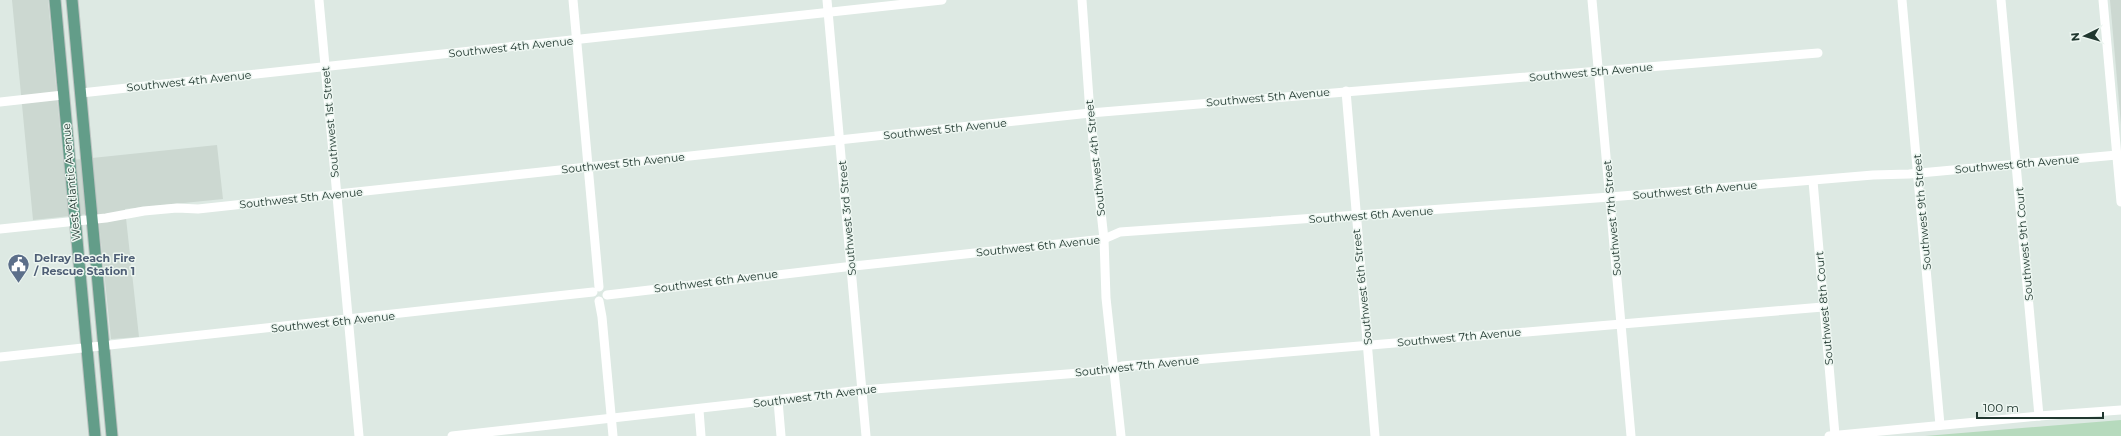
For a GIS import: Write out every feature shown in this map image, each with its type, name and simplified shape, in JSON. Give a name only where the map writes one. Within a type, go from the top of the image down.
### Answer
[{"type":"main road","name":"West Atlantic Avenue","points":[[55,0],[95,436]]},
{"type":"main road","name":"West Atlantic Avenue","points":[[72,0],[112,436]]},
{"type":"main road","points":[[60,56],[68,81],[75,91],[81,93]]},
{"type":"main road","points":[[63,95],[69,97],[77,107],[84,128]]},
{"type":"street","name":"Southwest 1st Street","points":[[319,0],[347,321],[359,436]]},
{"type":"street","points":[[573,0],[587,167],[613,436]]},
{"type":"street","name":"Southwest 3rd Street","points":[[827,0],[866,436]]},
{"type":"street","name":"Southwest 4th Avenue","points":[[81,93],[942,0]]},
{"type":"street","name":"Southwest 4th Street","points":[[1082,0],[1090,113],[1104,239],[1106,298],[1120,436]]},
{"type":"street","name":"Southwest 7th Street","points":[[1592,0],[1631,436]]},
{"type":"street","name":"Southwest 9th Street","points":[[1902,0],[1940,425]]},
{"type":"street","name":"Southwest 9th Court","points":[[2001,0],[2039,416]]},
{"type":"street","points":[[2103,0],[2121,202]]},
{"type":"street","name":"Southwest 5th Avenue","points":[[0,229],[92,220],[144,211],[177,208],[198,209],[336,195],[1090,113],[1818,53]]},
{"type":"street","name":"Southwest 6th Street","points":[[1346,91],[1355,216],[1376,436]]},
{"type":"street","points":[[0,102],[63,95]]},
{"type":"street","name":"Southwest 6th Avenue","points":[[0,357],[347,321],[578,295],[583,297],[1104,239],[1120,232],[1610,197],[1873,175],[1918,173],[2117,155]]},
{"type":"street","name":"Southwest 8th Court","points":[[1813,181],[1832,436]]},
{"type":"street","name":"Southwest 7th Avenue","points":[[452,436],[699,410],[862,390],[1105,371],[1114,367],[1368,344],[1823,307]]},
{"type":"street","points":[[778,401],[781,436]]},
{"type":"street","points":[[699,410],[701,436]]},
{"type":"street","points":[[1832,436],[2039,416],[2121,410]]},
{"type":"shaded area","points":[[12,0],[48,0],[63,161],[217,145],[223,199],[125,209],[139,337],[111,339],[98,213],[33,220]]},
{"type":"shaded area","points":[[2110,0],[2121,0],[2121,125]]},
{"type":"green space","points":[[2121,420],[2121,436],[1925,436]]},
{"type":"place","name":"Delray Beach Fire / Rescue Station 1","points":[[18,284]]}]
